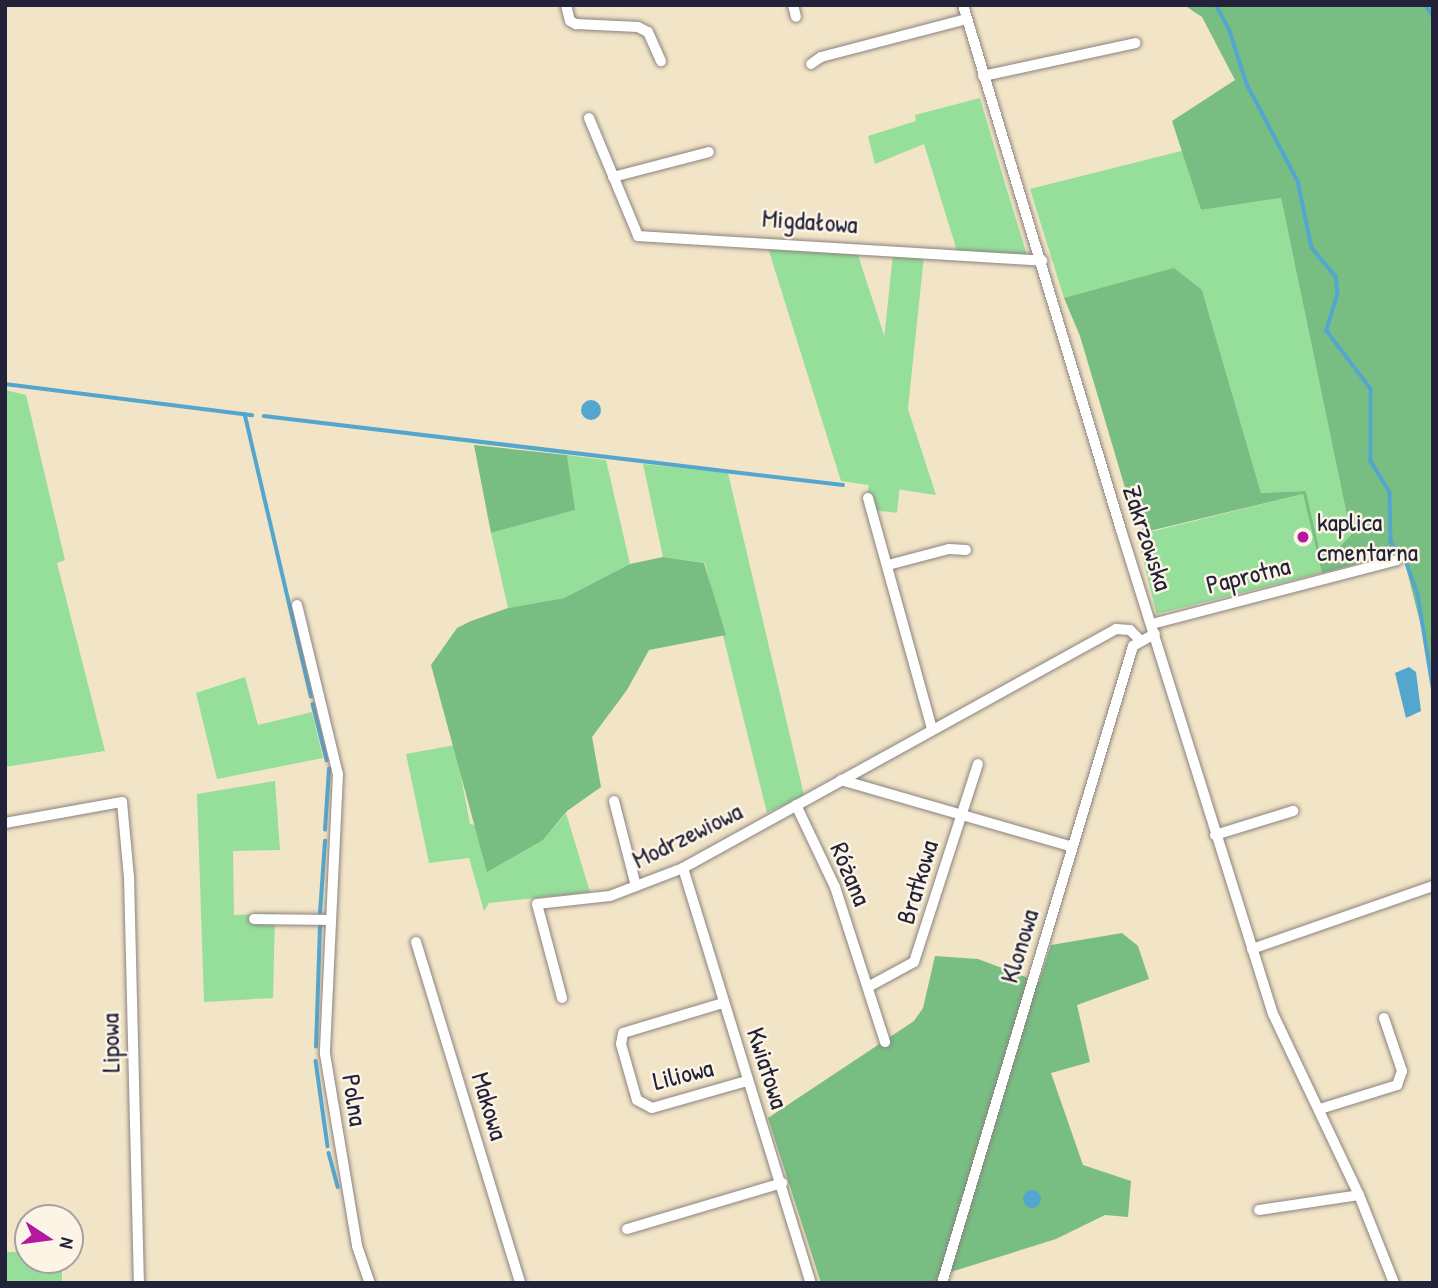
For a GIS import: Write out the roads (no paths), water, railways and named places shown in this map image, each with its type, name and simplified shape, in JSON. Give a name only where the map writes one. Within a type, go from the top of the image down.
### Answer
[{"type":"street","points":[[566,5],[570,22],[576,24],[638,27],[648,32],[661,61]]},
{"type":"street","points":[[793,5],[796,17]]},
{"type":"street","name":"Zakrzowska","points":[[963,5],[1215,835],[1273,1014],[1359,1195],[1394,1283]]},
{"type":"street","points":[[811,64],[967,19]]},
{"type":"street","points":[[983,76],[1135,43]]},
{"type":"street","name":"Migdałowa","points":[[589,118],[638,236],[1041,258]]},
{"type":"street","points":[[613,177],[709,152]]},
{"type":"street","points":[[868,498],[932,729]]},
{"type":"street","points":[[888,565],[949,549],[966,550]]},
{"type":"street","name":"Paprotna","points":[[1153,629],[1397,560]]},
{"type":"street","name":"Polna","points":[[298,605],[338,774],[329,920],[328,1079],[357,1246],[370,1283]]},
{"type":"street","name":"Modrzewiowa","points":[[562,998],[537,904],[610,896],[683,868],[1116,629],[1130,630],[1139,639]]},
{"type":"street","points":[[1139,639],[1153,629]]},
{"type":"street","name":"Klonowa","points":[[942,1283],[1128,664],[1139,639]]},
{"type":"street","name":"Bratkowa","points":[[868,987],[914,962],[978,764]]},
{"type":"street","points":[[841,780],[961,817],[1073,847]]},
{"type":"street","points":[[614,801],[636,886]]},
{"type":"street","name":"Lipowa","points":[[5,824],[122,802],[129,877],[139,1283]]},
{"type":"street","name":"Różana","points":[[796,806],[835,887],[885,1042]]},
{"type":"street","points":[[1215,835],[1293,811]]},
{"type":"street","name":"Kwiatowa","points":[[683,868],[811,1283]]},
{"type":"street","points":[[1252,949],[1433,886]]},
{"type":"street","points":[[254,919],[329,920]]},
{"type":"street","name":"Makowa","points":[[416,942],[520,1283]]},
{"type":"street","name":"Liliowa","points":[[723,1003],[623,1033],[621,1044],[637,1100],[652,1108],[747,1081]]},
{"type":"street","points":[[1320,1109],[1397,1085],[1402,1071],[1384,1018]]},
{"type":"street","points":[[627,1229],[782,1183]]},
{"type":"street","points":[[1259,1209],[1359,1195]]},
{"type":"water","points":[[587,400],[595,400],[601,410],[595,420],[587,420],[581,414],[581,406]]},
{"type":"water","points":[[1409,667],[1416,672],[1421,711],[1406,718],[1395,673]]},
{"type":"water","points":[[1032,1190],[1038,1193],[1041,1199],[1038,1205],[1032,1208],[1026,1205],[1023,1199],[1026,1193]]},
{"type":"waterway","points":[[1216,5],[1229,28],[1247,84],[1298,181],[1312,248],[1336,277],[1338,294],[1327,331],[1371,389],[1371,461],[1390,493],[1391,542],[1406,561],[1418,594],[1433,687]]},
{"type":"waterway","points":[[1426,5],[1433,16]]},
{"type":"waterway","points":[[5,384],[252,415]]},
{"type":"waterway","points":[[245,414],[311,696]]},
{"type":"waterway","points":[[264,416],[843,485]]},
{"type":"waterway","points":[[313,704],[327,760]]},
{"type":"waterway","points":[[325,830],[329,769]]},
{"type":"waterway","points":[[320,913],[325,841]]},
{"type":"waterway","points":[[316,1047],[320,926]]},
{"type":"waterway","points":[[316,1061],[328,1146]]},
{"type":"waterway","points":[[329,1153],[338,1187]]},
{"type":"place","name":"kaplica cmentarna","points":[[1303,537]]}]
